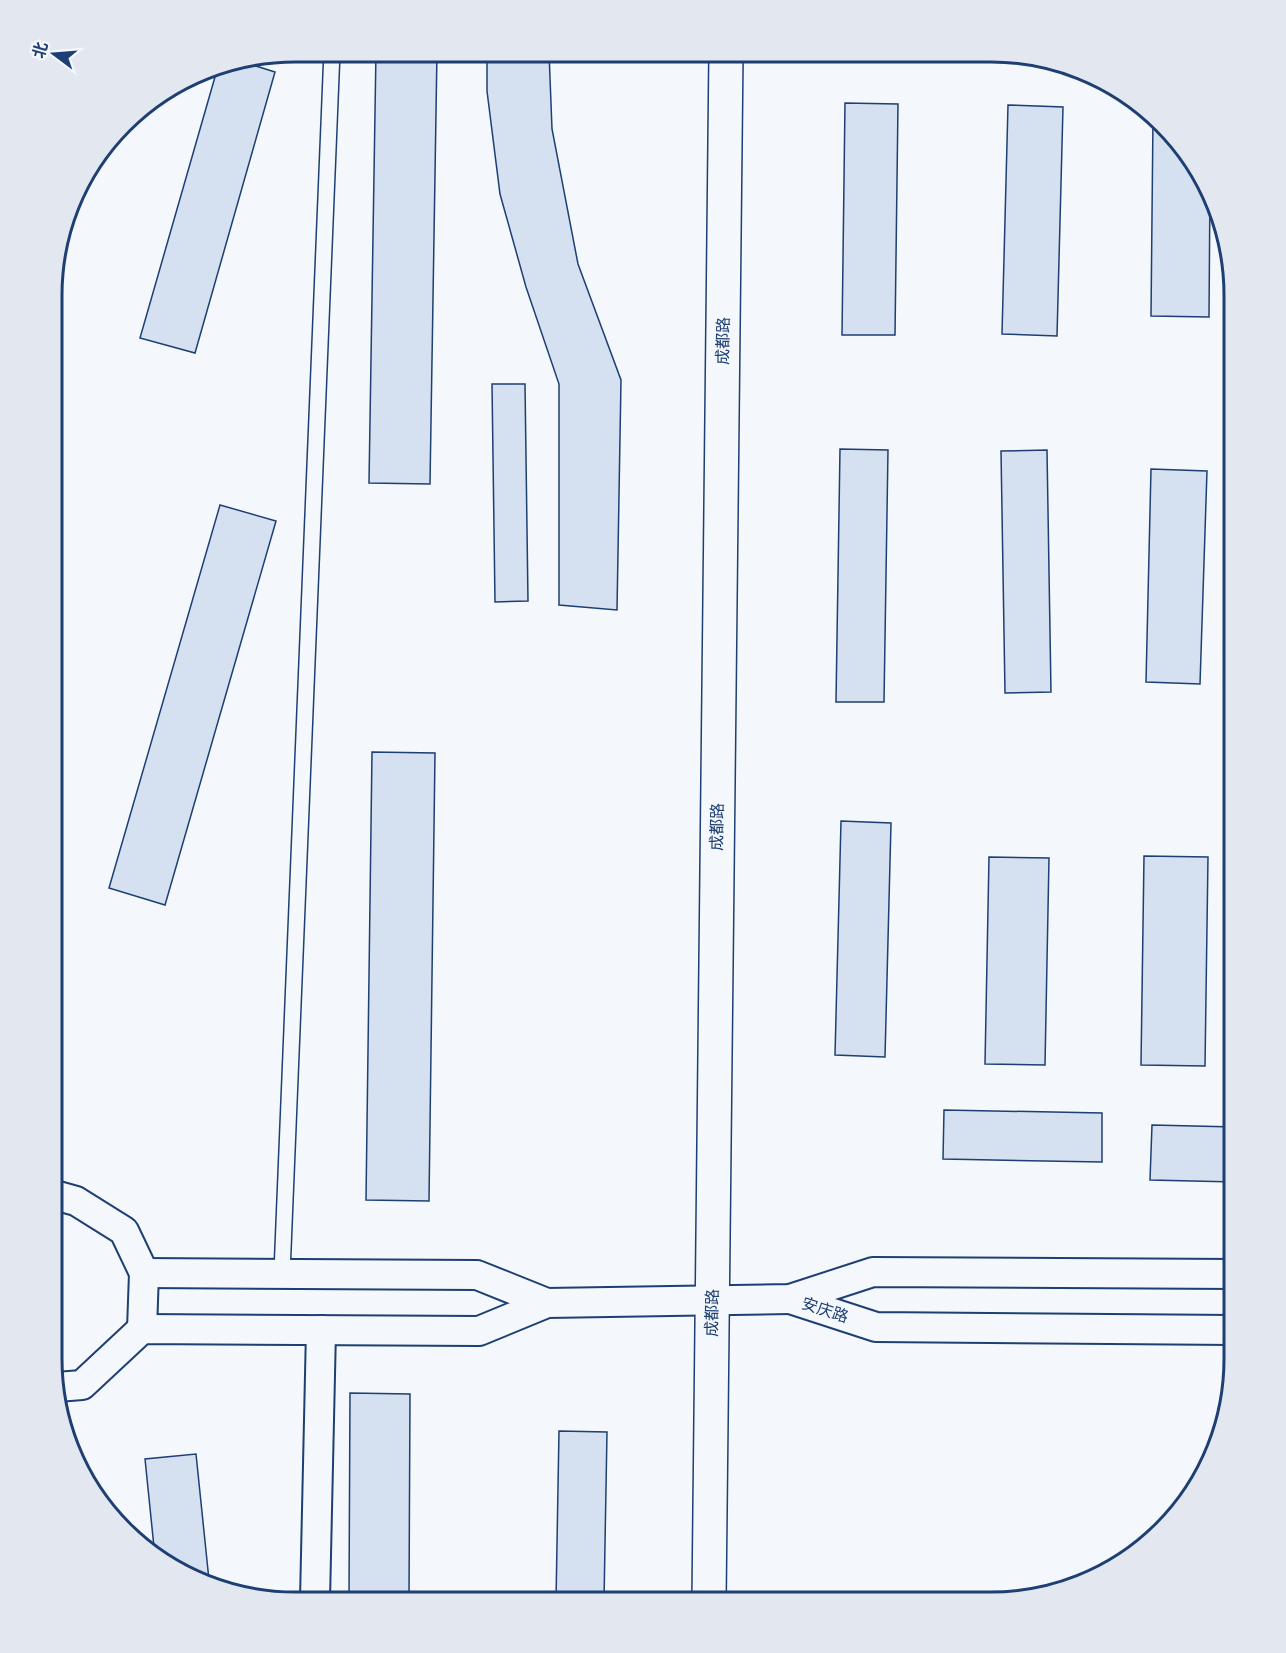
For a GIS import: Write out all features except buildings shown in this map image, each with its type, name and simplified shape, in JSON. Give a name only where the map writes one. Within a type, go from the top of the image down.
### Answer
[{"type":"street","name":"成都路","points":[[709,1592],[726,62]]},
{"type":"street","points":[[62,1197],[76,1201],[124,1231],[144,1273],[142,1329]]},
{"type":"street","name":"安庆路","points":[[790,1299],[873,1272],[1224,1275]]},
{"type":"street","points":[[144,1273],[477,1275],[547,1303]]},
{"type":"street","points":[[63,1387],[82,1385],[142,1329],[479,1331],[547,1303],[790,1299]]},
{"type":"street","name":"安庆路","points":[[790,1299],[876,1327],[1224,1330]]},
{"type":"street","points":[[315,1592],[321,1330]]},
{"type":"lane","points":[[282,1274],[332,62]]}]
